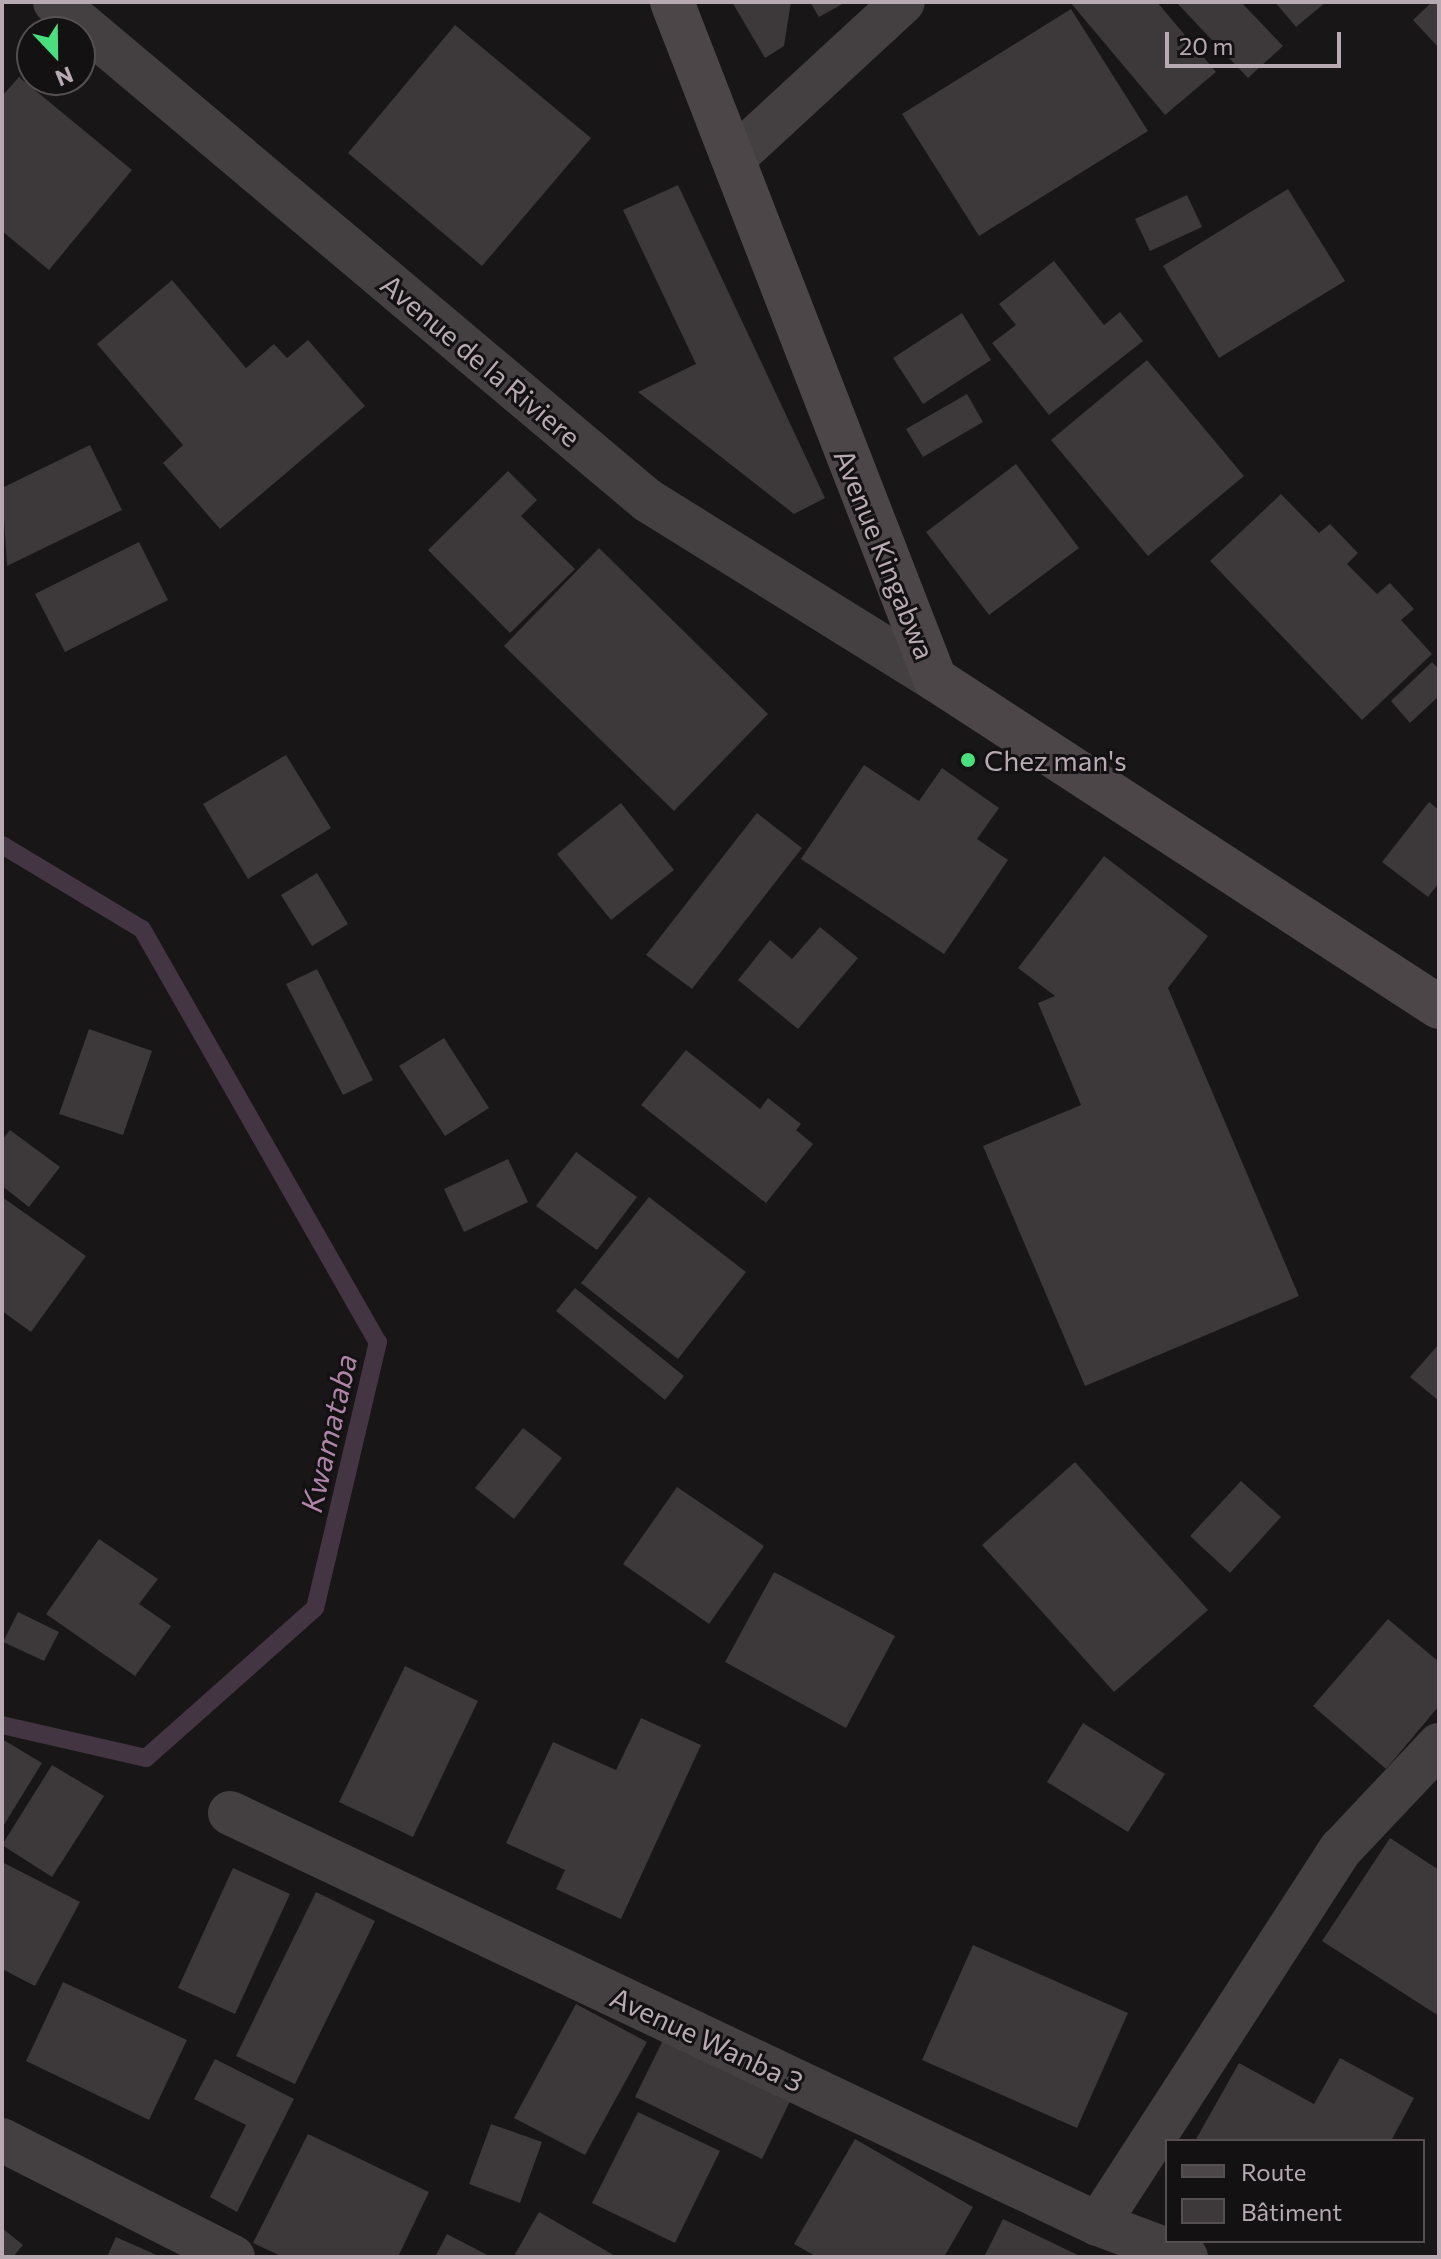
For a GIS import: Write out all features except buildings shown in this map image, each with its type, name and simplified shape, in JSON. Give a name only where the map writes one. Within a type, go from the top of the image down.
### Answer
[{"type":"street","name":"Avenue de la Riviere","points":[[55,2],[647,500],[935,679]]},
{"type":"street","name":"Avenue Kingabwa","points":[[672,2],[736,156],[891,578],[935,679],[1439,1007]]},
{"type":"street","points":[[736,156],[903,2]]},
{"type":"street","points":[[1098,2224],[1341,1849],[1439,1745]]},
{"type":"street","name":"Avenue Wanba 3","points":[[230,1813],[1098,2224],[1186,2257]]},
{"type":"street","points":[[2,2140],[233,2257]]},
{"type":"waterway","name":"Kwamataba","points":[[2,845],[142,929],[378,1342],[315,1608],[146,1758],[2,1725]]},
{"type":"place","name":"Chez man's","points":[[968,760]]}]
